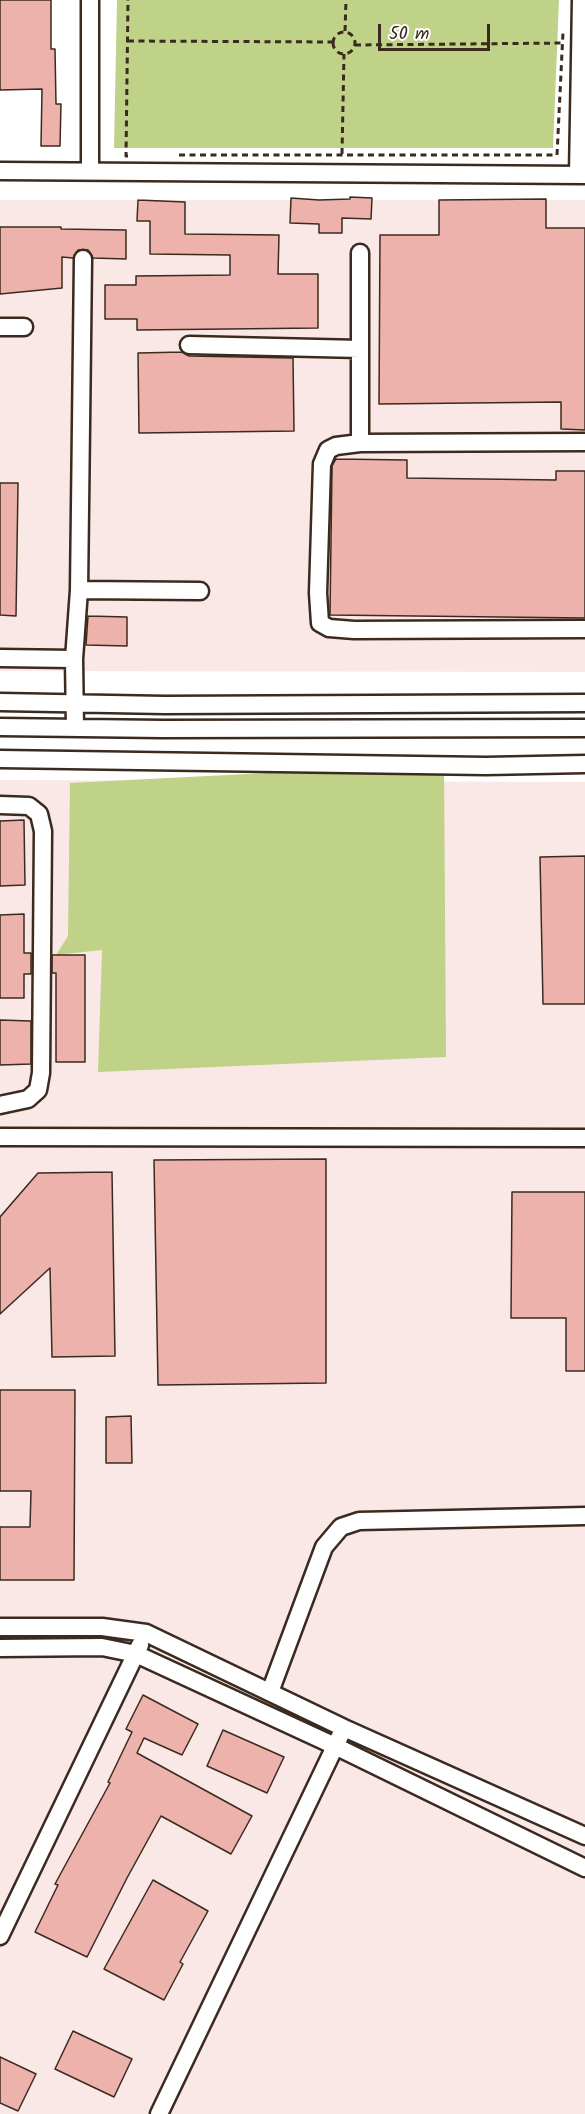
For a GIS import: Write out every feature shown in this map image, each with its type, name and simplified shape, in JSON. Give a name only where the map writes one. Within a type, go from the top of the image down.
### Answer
[{"type":"street","points":[[90,0],[90,171]]},
{"type":"street","points":[[0,171],[581,175],[581,0]]},
{"type":"street","points":[[360,253],[360,443]]},
{"type":"street","points":[[75,728],[74,659],[79,591],[83,260]]},
{"type":"street","points":[[0,327],[24,327]]},
{"type":"street","points":[[189,345],[360,349]]},
{"type":"street","points":[[585,442],[360,443],[328,450],[322,464],[318,593],[320,623],[329,627],[354,630],[585,629]]},
{"type":"street","points":[[79,591],[200,591]]},
{"type":"street","points":[[0,658],[74,659]]},
{"type":"street","points":[[0,702],[165,705],[585,703]]},
{"type":"street","points":[[0,728],[585,728]]},
{"type":"street","points":[[0,759],[486,766],[585,765]]},
{"type":"street","points":[[0,805],[29,806],[39,814],[43,831],[41,1073],[38,1090],[28,1099],[0,1105]]},
{"type":"street","points":[[0,1137],[585,1138]]},
{"type":"street","points":[[270,1692],[324,1547],[341,1527],[359,1521],[585,1516]]},
{"type":"street","points":[[0,1627],[102,1627],[146,1634],[344,1728],[585,1836]]},
{"type":"street","points":[[0,1936],[146,1634]]},
{"type":"street","points":[[0,1648],[102,1647],[136,1654],[335,1746],[585,1868]]},
{"type":"street","points":[[159,2114],[344,1728]]},
{"type":"path","points":[[128,0],[126,156],[138,155]]},
{"type":"path","points":[[345,32],[346,0]]},
{"type":"path","points":[[174,155],[557,154],[564,22]]},
{"type":"path","points":[[345,32],[352,34],[355,45],[351,51],[344,54],[334,49],[333,42],[338,33],[345,32]]},
{"type":"path","points":[[128,41],[333,42]]},
{"type":"path","points":[[355,45],[580,43]]},
{"type":"path","points":[[342,154],[344,54]]},
{"type":"shaded area","points":[[0,200],[585,200],[585,672],[0,671]]},
{"type":"shaded area","points":[[0,780],[585,782],[585,2114],[0,2114]]},
{"type":"green space","points":[[117,0],[559,0],[553,148],[114,148]]},
{"type":"green space","points":[[444,764],[446,1057],[98,1072],[102,950],[56,955],[68,936],[70,783]]},
{"type":"building","points":[[0,0],[51,0],[51,49],[55,49],[56,104],[61,104],[60,146],[41,146],[42,89],[0,90]]},
{"type":"building","points":[[350,197],[372,198],[371,219],[342,218],[342,233],[319,233],[319,224],[290,223],[291,198],[319,200],[350,199]]},
{"type":"building","points":[[546,199],[546,228],[585,228],[585,430],[561,429],[561,402],[379,404],[380,235],[439,235],[439,200]]},
{"type":"building","points":[[138,200],[185,202],[185,234],[279,235],[278,274],[318,274],[318,328],[137,330],[137,319],[105,319],[105,285],[136,285],[136,276],[230,275],[230,255],[150,254],[150,221],[137,221]]},
{"type":"building","points":[[0,227],[126,230],[126,259],[93,258],[88,250],[78,250],[73,258],[62,257],[62,288],[0,294]]},
{"type":"building","points":[[182,352],[189,356],[293,358],[294,431],[139,433],[138,353]]},
{"type":"building","points":[[336,459],[407,460],[407,478],[556,480],[556,471],[585,471],[585,618],[330,615],[332,466]]},
{"type":"building","points":[[0,483],[18,483],[16,616],[0,615]]},
{"type":"building","points":[[88,616],[127,617],[127,646],[86,645]]},
{"type":"building","points":[[24,820],[25,885],[0,886],[0,821]]},
{"type":"building","points":[[585,856],[585,1004],[543,1004],[540,857]]},
{"type":"building","points":[[24,914],[24,953],[31,953],[31,974],[24,974],[24,998],[0,998],[0,915]]},
{"type":"building","points":[[52,955],[85,955],[85,1062],[56,1062],[56,973],[52,973]]},
{"type":"building","points":[[0,1020],[31,1021],[31,1064],[0,1065]]},
{"type":"building","points":[[326,1159],[326,1383],[158,1385],[154,1160]]},
{"type":"building","points":[[112,1172],[115,1356],[52,1357],[50,1268],[0,1314],[0,1217],[38,1173]]},
{"type":"building","points":[[512,1192],[585,1192],[585,1371],[566,1371],[566,1318],[511,1318]]},
{"type":"building","points":[[0,1390],[75,1390],[74,1580],[0,1580],[0,1527],[30,1527],[31,1491],[0,1491]]},
{"type":"building","points":[[131,1416],[132,1463],[106,1463],[106,1417]]},
{"type":"building","points":[[143,1695],[198,1724],[182,1755],[144,1738],[137,1753],[252,1816],[231,1854],[161,1816],[87,1957],[35,1932],[58,1885],[55,1884],[110,1783],[108,1782],[132,1732],[126,1729]]},
{"type":"building","points":[[223,1730],[284,1757],[267,1793],[207,1766]]},
{"type":"building","points":[[153,1880],[208,1911],[180,1962],[183,1964],[164,2000],[104,1969]]},
{"type":"building","points":[[73,2031],[132,2059],[114,2097],[55,2069]]},
{"type":"building","points":[[0,2057],[36,2074],[18,2111],[0,2103]]}]
